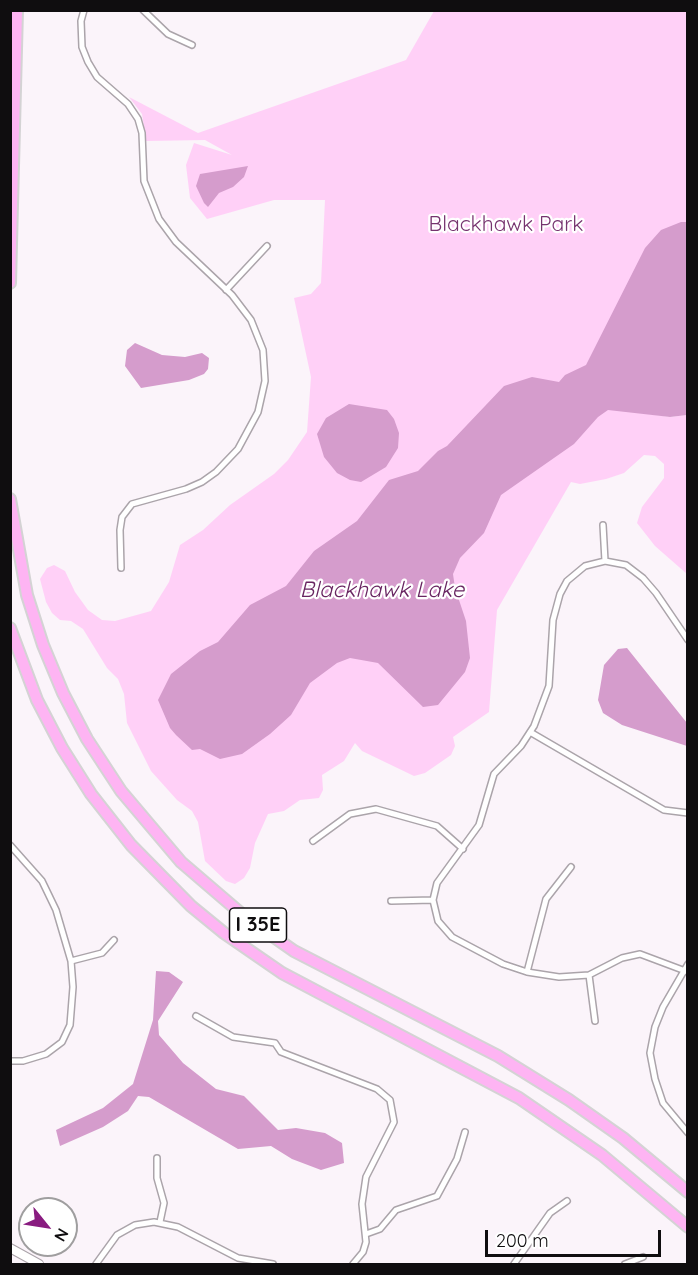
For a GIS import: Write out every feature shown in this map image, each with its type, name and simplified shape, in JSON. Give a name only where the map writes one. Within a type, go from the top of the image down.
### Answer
[{"type":"highway","points":[[10,283],[17,10]]},
{"type":"highway","name":"I 35E","points":[[10,499],[27,595],[43,645],[63,693],[87,739],[121,791],[181,861],[244,916],[294,951],[498,1056],[554,1090],[623,1138],[687,1192]]},
{"type":"highway","name":"I 35E","points":[[10,628],[38,700],[62,748],[91,794],[130,845],[191,906],[224,933],[282,973],[520,1098],[602,1155],[687,1227]]},
{"type":"main road","points":[[10,1248],[39,1264]]},
{"type":"street","points":[[84,10],[81,21],[82,47],[97,77],[128,104],[138,119],[142,133],[144,181],[159,219],[176,242],[226,290],[251,320],[263,350],[265,381],[258,412],[238,449],[216,472],[186,489],[151,497],[128,507],[122,517],[120,530],[122,568]]},
{"type":"street","points":[[143,10],[168,34],[192,45]]},
{"type":"street","points":[[226,290],[267,246]]},
{"type":"street","points":[[603,525],[604,561]]},
{"type":"street","points":[[687,640],[643,578],[626,565],[604,561],[585,566],[567,580],[560,594],[553,620],[549,687],[530,732],[521,746],[494,774],[479,825],[437,883],[433,900],[438,921],[452,937],[503,964],[527,972],[559,977],[589,975],[622,958],[640,954],[686,968],[663,1007],[655,1027],[650,1053],[654,1078],[663,1103],[687,1133]]},
{"type":"street","points":[[530,732],[664,810],[687,813]]},
{"type":"street","points":[[313,841],[350,814],[376,809],[438,826],[463,849]]},
{"type":"street","points":[[10,845],[42,881],[56,910],[71,961],[73,987],[70,1025],[62,1042],[46,1054],[23,1061],[10,1061]]},
{"type":"street","points":[[527,972],[546,899],[571,867]]},
{"type":"street","points":[[390,901],[433,900]]},
{"type":"street","points":[[71,961],[102,953],[114,939]]},
{"type":"street","points":[[589,975],[595,1021]]},
{"type":"street","points":[[196,1016],[233,1037],[274,1043],[281,1052],[377,1089],[391,1102],[394,1118],[392,1128],[374,1157],[364,1183],[362,1204],[366,1234],[364,1249],[353,1264]]},
{"type":"street","points":[[366,1234],[380,1229],[396,1210],[437,1196],[458,1159],[465,1132]]},
{"type":"street","points":[[157,1158],[157,1178],[164,1203],[160,1222]]},
{"type":"street","points":[[514,1264],[550,1213],[567,1201]]},
{"type":"street","points":[[96,1264],[111,1240],[122,1231],[141,1223],[160,1222],[178,1227],[238,1258],[273,1264]]},
{"type":"street","points":[[625,1264],[643,1257]]},
{"type":"green space","name":"Blackhawk Park","points":[[434,11],[687,11],[687,280],[614,409],[670,417],[687,415],[687,574],[655,546],[637,523],[642,507],[664,478],[664,464],[655,456],[644,455],[624,473],[606,479],[580,484],[571,482],[497,610],[489,712],[453,737],[455,746],[451,755],[425,773],[414,776],[362,751],[355,743],[344,761],[322,775],[323,790],[319,798],[300,800],[284,811],[268,814],[255,843],[250,868],[244,878],[235,884],[226,881],[205,861],[198,822],[192,811],[177,800],[151,771],[127,723],[124,694],[118,679],[107,668],[83,629],[71,621],[60,620],[52,613],[46,602],[40,579],[47,568],[54,565],[65,571],[75,592],[88,610],[102,620],[115,621],[151,611],[169,582],[180,545],[203,530],[230,505],[274,474],[288,460],[307,432],[311,377],[294,298],[311,294],[321,283],[325,200],[274,200],[207,219],[190,198],[186,165],[194,143],[232,155],[205,140],[146,141],[142,114],[129,97],[198,133],[406,60]]},
{"type":"water","points":[[248,166],[244,177],[233,187],[219,193],[208,207],[204,203],[196,186],[200,174]]},
{"type":"water","name":"Blackhawk Lake","points":[[681,222],[688,222],[687,415],[670,417],[608,410],[598,417],[574,444],[501,495],[484,533],[460,558],[453,574],[455,588],[466,621],[470,658],[465,672],[438,705],[423,707],[378,663],[350,658],[337,663],[310,683],[291,715],[242,754],[220,759],[200,749],[192,750],[176,735],[170,728],[158,700],[171,674],[200,651],[218,642],[250,605],[286,586],[314,551],[357,521],[389,480],[418,471],[438,451],[447,446],[504,386],[532,377],[559,382],[565,375],[586,365],[645,248],[661,230]]},
{"type":"water","points":[[135,343],[162,355],[185,357],[202,353],[209,358],[208,369],[204,374],[189,380],[141,388],[125,366],[127,350]]},
{"type":"water","points":[[349,404],[387,410],[394,419],[399,433],[398,448],[386,467],[361,482],[350,480],[337,473],[324,457],[317,434],[326,418]]},
{"type":"water","points":[[627,648],[687,723],[687,746],[622,725],[603,713],[598,700],[604,665],[618,649]]},
{"type":"water","points":[[156,971],[169,972],[183,982],[158,1021],[159,1035],[183,1063],[216,1089],[244,1096],[278,1130],[296,1128],[325,1133],[342,1143],[344,1163],[321,1170],[292,1159],[271,1146],[238,1149],[149,1097],[138,1096],[128,1111],[103,1127],[60,1146],[56,1130],[103,1108],[133,1084],[153,1020]]}]
